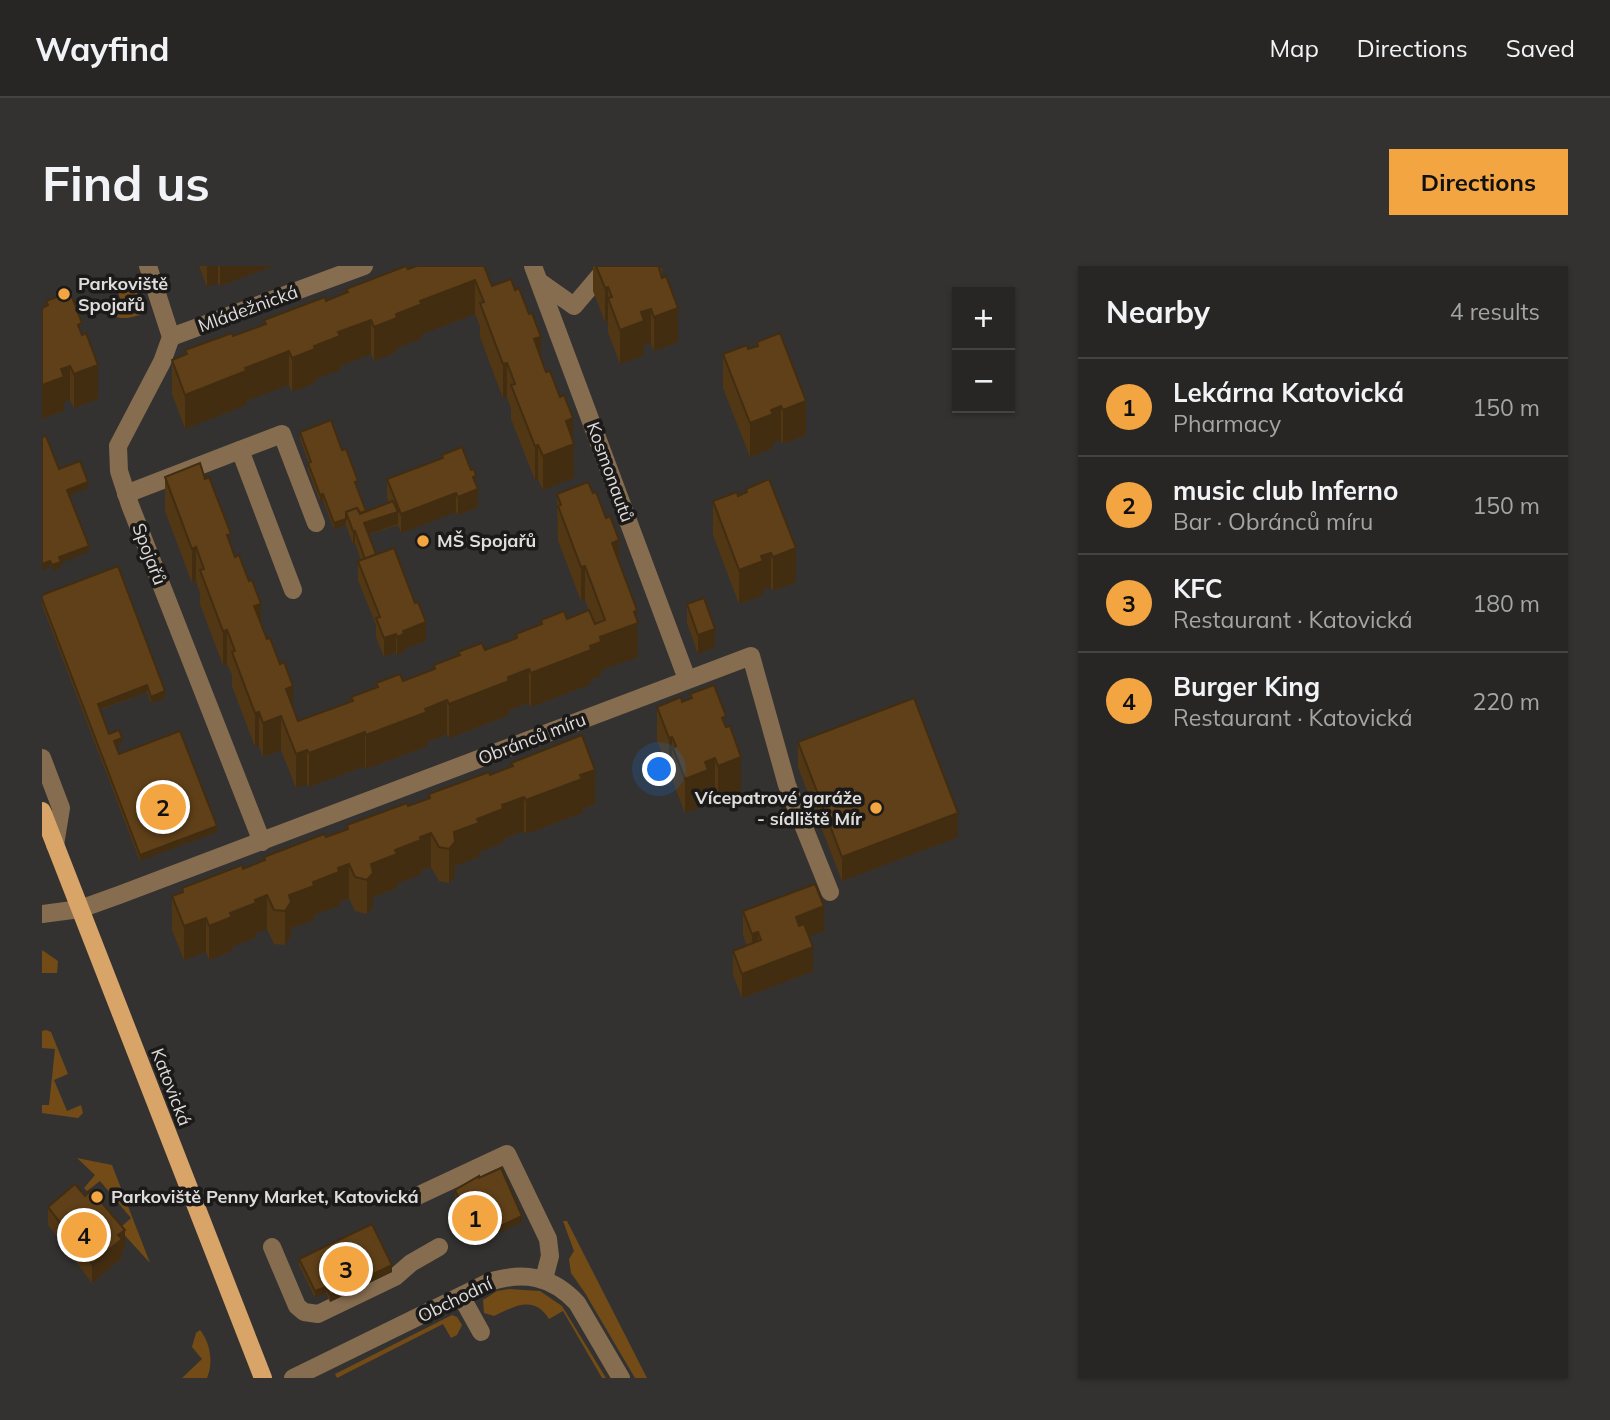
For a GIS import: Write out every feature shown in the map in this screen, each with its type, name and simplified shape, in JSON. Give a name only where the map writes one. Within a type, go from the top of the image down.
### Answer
[{"type":"main road","name":"Katovická","points":[[42,811],[263,1378]]},
{"type":"street","points":[[148,266],[171,337]]},
{"type":"street","name":"Mládežnická","points":[[171,337],[364,266]]},
{"type":"street","points":[[537,274],[574,306],[608,266]]},
{"type":"street","name":"Kosmonautů","points":[[537,274],[687,679]]},
{"type":"street","name":"Spojařů","points":[[171,337],[162,362],[118,446],[119,471],[262,842]]},
{"type":"street","points":[[126,494],[282,434],[316,523]]},
{"type":"street","points":[[240,450],[293,590]]},
{"type":"street","name":"Obránců míru","points":[[42,914],[80,909],[751,656],[787,785],[830,892]]},
{"type":"street","points":[[42,758],[61,808],[55,845]]},
{"type":"street","points":[[415,1197],[508,1154],[548,1239],[550,1256],[544,1279],[567,1293],[577,1303],[621,1378]]},
{"type":"street","points":[[272,1247],[297,1306],[310,1314],[318,1314],[396,1277],[439,1247]]},
{"type":"street","name":"Obchodní","points":[[293,1378],[502,1278],[528,1276],[544,1279]]},
{"type":"street","points":[[461,1296],[481,1332]]},
{"type":"shaded area","points":[[122,285],[136,291],[146,313],[123,318],[113,316],[102,308],[121,303],[117,286]]},
{"type":"shaded area","points":[[42,950],[58,961],[57,973],[42,973]]},
{"type":"shaded area","points":[[42,1031],[51,1032],[68,1074],[54,1080],[67,1111],[81,1105],[83,1113],[78,1118],[42,1113],[42,1105],[49,1105],[55,1049],[42,1048]]},
{"type":"shaded area","points":[[77,1158],[112,1165],[150,1263],[119,1229],[131,1218],[100,1181],[87,1191],[84,1188],[95,1175]]},
{"type":"shaded area","points":[[563,1221],[567,1221],[647,1378],[635,1378],[571,1273],[569,1259],[574,1251]]},
{"type":"shaded area","points":[[497,1291],[540,1291],[562,1306],[606,1378],[602,1378],[563,1311],[549,1319],[537,1307],[531,1305],[517,1306],[494,1316],[484,1313],[483,1300]]},
{"type":"shaded area","points":[[452,1315],[457,1317],[462,1325],[457,1335],[451,1338],[443,1324],[337,1378],[335,1374]]},
{"type":"shaded area","points":[[200,1330],[210,1353],[207,1378],[182,1378],[202,1359],[192,1347],[196,1333]]},
{"type":"building","points":[[406,266],[408,269],[417,266],[484,266],[492,286],[511,279],[515,290],[519,288],[529,314],[532,313],[541,337],[534,339],[546,372],[550,371],[560,397],[564,395],[573,418],[566,421],[574,444],[543,456],[538,445],[535,446],[511,385],[515,384],[511,373],[507,363],[503,364],[480,303],[484,302],[475,280],[420,301],[422,304],[396,314],[397,318],[374,327],[371,320],[338,332],[340,336],[314,346],[315,349],[292,358],[289,351],[185,395],[172,360],[187,354],[185,350],[266,324],[264,320],[325,297],[326,301],[348,292],[346,289]]},
{"type":"building","points":[[596,266],[662,266],[659,268],[662,278],[666,276],[678,308],[654,317],[651,309],[641,312],[644,321],[620,330],[608,298],[612,297]]},
{"type":"building","points":[[70,292],[82,323],[78,325],[82,335],[86,333],[98,365],[74,374],[70,366],[61,369],[64,377],[42,385],[42,308],[48,305],[46,301]]},
{"type":"building","points":[[780,333],[806,401],[783,410],[781,406],[771,410],[773,414],[750,423],[723,354],[747,345],[748,349],[758,346],[757,342]]},
{"type":"building","points":[[331,420],[342,450],[346,449],[366,511],[360,513],[357,508],[346,512],[346,519],[334,523],[308,463],[311,462],[300,432]]},
{"type":"building","points":[[46,436],[59,469],[80,461],[88,482],[67,490],[89,546],[59,557],[61,562],[52,565],[50,561],[42,564],[42,437]]},
{"type":"building","points":[[462,447],[471,470],[474,469],[476,476],[473,477],[478,489],[458,497],[456,493],[401,514],[387,479],[443,458],[442,455]]},
{"type":"building","points":[[200,463],[205,479],[209,477],[231,534],[227,535],[235,557],[239,555],[249,581],[252,580],[261,604],[254,606],[267,639],[270,638],[280,664],[284,662],[293,686],[286,689],[298,721],[353,701],[351,697],[378,687],[376,683],[400,674],[403,681],[435,669],[434,665],[460,655],[458,652],[482,643],[485,650],[517,638],[516,634],[542,624],[541,620],[564,611],[567,619],[589,610],[595,624],[605,620],[558,506],[561,505],[557,494],[588,482],[593,493],[596,492],[606,518],[610,516],[619,540],[612,543],[637,610],[634,612],[638,623],[600,637],[601,642],[590,646],[591,650],[531,673],[529,669],[508,677],[509,681],[449,704],[447,700],[425,709],[427,712],[366,735],[365,732],[309,753],[307,750],[296,754],[281,716],[263,723],[259,712],[255,713],[232,652],[235,651],[227,630],[223,631],[200,570],[204,569],[196,547],[192,549],[165,477]]},
{"type":"building","points":[[769,479],[796,548],[773,557],[771,553],[761,556],[763,561],[739,570],[713,501],[737,492],[738,496],[747,492],[746,489]]},
{"type":"building","points":[[393,501],[398,512],[364,523],[376,554],[365,559],[346,512],[357,508],[360,514]]},
{"type":"building","points":[[394,548],[415,603],[418,602],[426,622],[403,631],[404,634],[397,637],[396,634],[384,638],[376,618],[380,617],[358,561]]},
{"type":"building","points":[[118,566],[165,691],[151,697],[147,685],[98,704],[109,734],[119,730],[122,738],[114,741],[119,754],[180,731],[217,826],[140,855],[42,599],[42,595]]},
{"type":"building","points":[[704,598],[715,629],[698,635],[687,604]]},
{"type":"building","points":[[714,685],[726,716],[722,718],[726,727],[730,726],[741,757],[718,766],[715,758],[705,762],[708,770],[685,779],[673,748],[676,746],[672,737],[669,738],[657,707],[681,697],[682,702],[692,698],[690,694]]},
{"type":"building","points":[[914,698],[958,813],[842,857],[798,742]]},
{"type":"building","points":[[582,735],[595,770],[580,775],[582,779],[526,800],[524,797],[502,805],[503,809],[477,819],[479,823],[454,832],[455,842],[449,849],[439,847],[431,833],[395,850],[397,854],[371,864],[373,873],[367,880],[355,877],[349,864],[338,868],[339,872],[313,882],[314,886],[289,895],[291,902],[285,911],[274,910],[267,895],[255,900],[256,903],[230,913],[232,917],[209,926],[206,918],[184,926],[172,896],[183,892],[182,888],[242,865],[243,869],[265,860],[264,857],[324,834],[326,837],[348,829],[347,825],[407,803],[408,806],[430,798],[429,794],[489,772],[490,775],[513,766],[511,763]]},
{"type":"building","points":[[815,884],[824,906],[796,917],[799,926],[804,924],[813,947],[742,974],[733,951],[761,940],[758,932],[752,934],[743,911]]},
{"type":"building","points":[[501,1168],[522,1216],[477,1237],[455,1190],[479,1176]]},
{"type":"building","points":[[75,1184],[85,1196],[91,1190],[125,1230],[118,1235],[122,1239],[92,1264],[48,1207]]},
{"type":"building","points":[[372,1224],[392,1265],[330,1295],[326,1287],[315,1291],[299,1259]]},
{"type":"place","name":"Parkoviště Spojařů","points":[[64,294]]},
{"type":"place","name":"MŠ Spojařů","points":[[423,541]]},
{"type":"place","name":"music club Inferno","points":[[163,807]]},
{"type":"place","name":"Vícepatrové garáže - sídliště Mír","points":[[876,808]]},
{"type":"place","name":"Parkoviště Penny Market, Katovická","points":[[97,1197]]},
{"type":"place","name":"Lekárna Katovická","points":[[475,1218]]},
{"type":"place","name":"Burger King","points":[[84,1235]]},
{"type":"place","name":"KFC","points":[[346,1269]]}]
